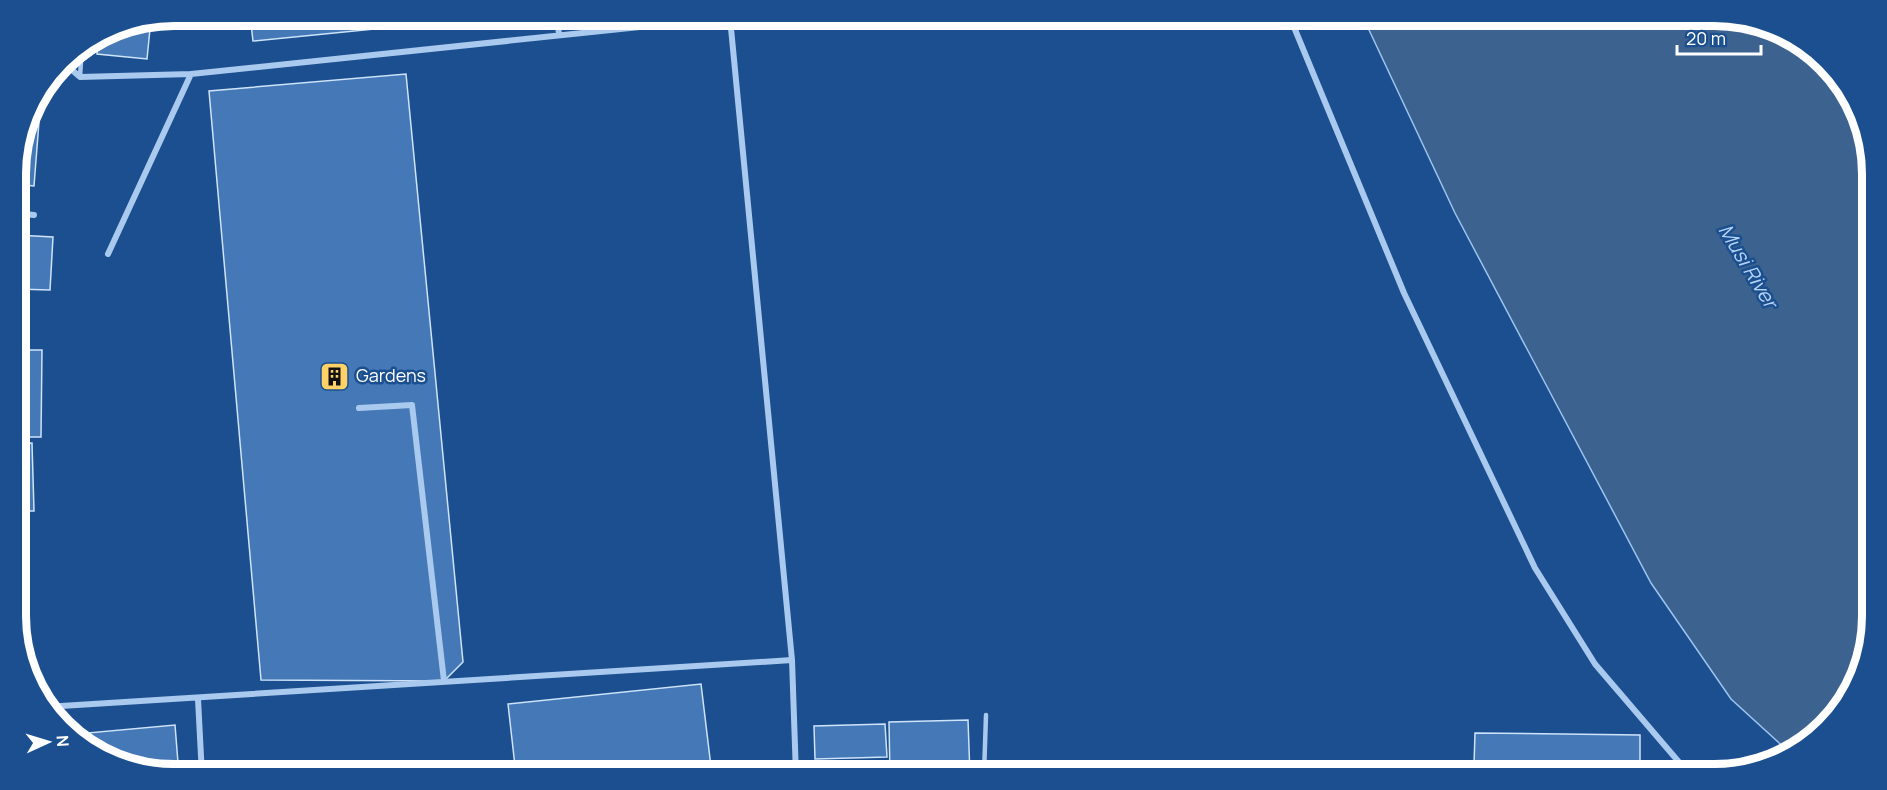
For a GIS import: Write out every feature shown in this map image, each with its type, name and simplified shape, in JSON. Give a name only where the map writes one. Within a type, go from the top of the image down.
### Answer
[{"type":"street","points":[[558,26],[559,35]]},
{"type":"street","points":[[70,68],[80,77],[191,74],[647,26]]},
{"type":"street","points":[[731,26],[792,660],[796,764]]},
{"type":"street","points":[[1294,26],[1404,293],[1535,568],[1595,664],[1681,764]]},
{"type":"street","points":[[108,254],[191,74]]},
{"type":"street","points":[[26,214],[34,215]]},
{"type":"street","points":[[359,408],[412,405],[444,681]]},
{"type":"street","points":[[56,706],[792,660]]},
{"type":"street","points":[[198,699],[201,764]]},
{"type":"lane","points":[[80,77],[81,58]]},
{"type":"lane","points":[[984,764],[986,715]]},
{"type":"water","name":"Musi River","points":[[1367,26],[1714,26],[1743,28],[1788,45],[1804,56],[1831,83],[1842,99],[1856,135],[1862,173],[1862,617],[1859,646],[1842,691],[1818,721],[1796,740],[1783,747],[1731,699],[1651,583],[1455,213]]},
{"type":"building","points":[[251,26],[404,26],[253,41]]},
{"type":"building","points":[[150,27],[147,59],[97,54],[99,45]]},
{"type":"building","name":"Gardens","points":[[406,74],[463,662],[444,681],[261,680],[209,91]]},
{"type":"building","points":[[35,122],[39,122],[34,186],[26,185],[26,164]]},
{"type":"building","points":[[26,236],[53,237],[50,290],[26,289]]},
{"type":"building","points":[[26,350],[42,350],[41,437],[26,437]]},
{"type":"building","points":[[26,443],[32,443],[34,511],[26,511]]},
{"type":"building","points":[[701,684],[711,764],[515,764],[508,704]]},
{"type":"building","points":[[968,720],[970,764],[890,764],[889,722]]},
{"type":"building","points":[[885,724],[887,757],[815,759],[814,726]]},
{"type":"building","points":[[175,725],[178,764],[144,762],[126,757],[99,745],[83,734]]},
{"type":"building","points":[[1475,733],[1640,735],[1640,764],[1474,764]]},
{"type":"place","name":"Gardens","points":[[335,376]]}]
